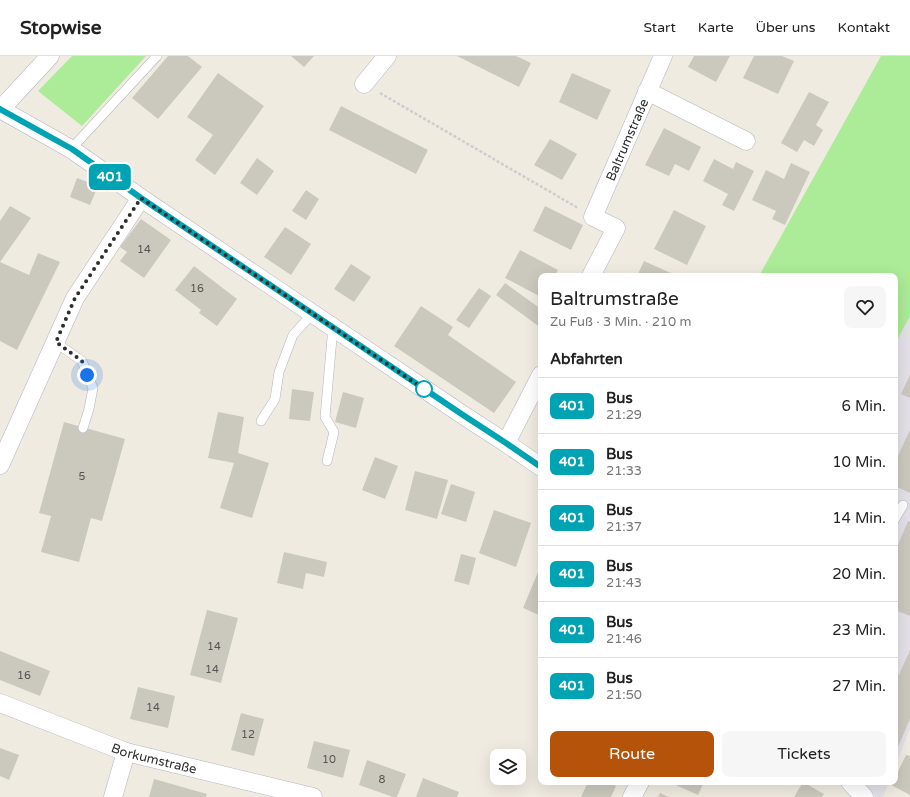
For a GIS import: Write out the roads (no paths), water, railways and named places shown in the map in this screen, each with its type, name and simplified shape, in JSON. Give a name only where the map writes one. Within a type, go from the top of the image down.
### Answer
[{"type":"street","points":[[50,56],[1,109],[72,149],[141,198],[538,465]]},
{"type":"street","points":[[364,84],[387,56]]},
{"type":"street","name":"Baltrumstraße","points":[[593,273],[616,228],[593,217],[663,56]]},
{"type":"street","points":[[647,91],[746,141]]},
{"type":"street","points":[[0,465],[75,298],[141,198]]},
{"type":"street","points":[[506,443],[538,381]]},
{"type":"street","name":"Borkumstraße","points":[[0,703],[126,752],[313,797]]},
{"type":"street","points":[[113,797],[126,752]]},
{"type":"street","points":[[632,797],[638,785]]},
{"type":"street","points":[[853,785],[864,797]]},
{"type":"lane","points":[[72,149],[157,56]]},
{"type":"lane","points":[[261,421],[275,399],[279,372],[293,335],[313,313]]},
{"type":"lane","points":[[327,461],[334,432],[325,417],[333,327]]},
{"type":"lane","points":[[56,342],[82,361],[93,388],[89,409],[83,428]]},
{"type":"lane","points":[[898,513],[902,505]]}]
